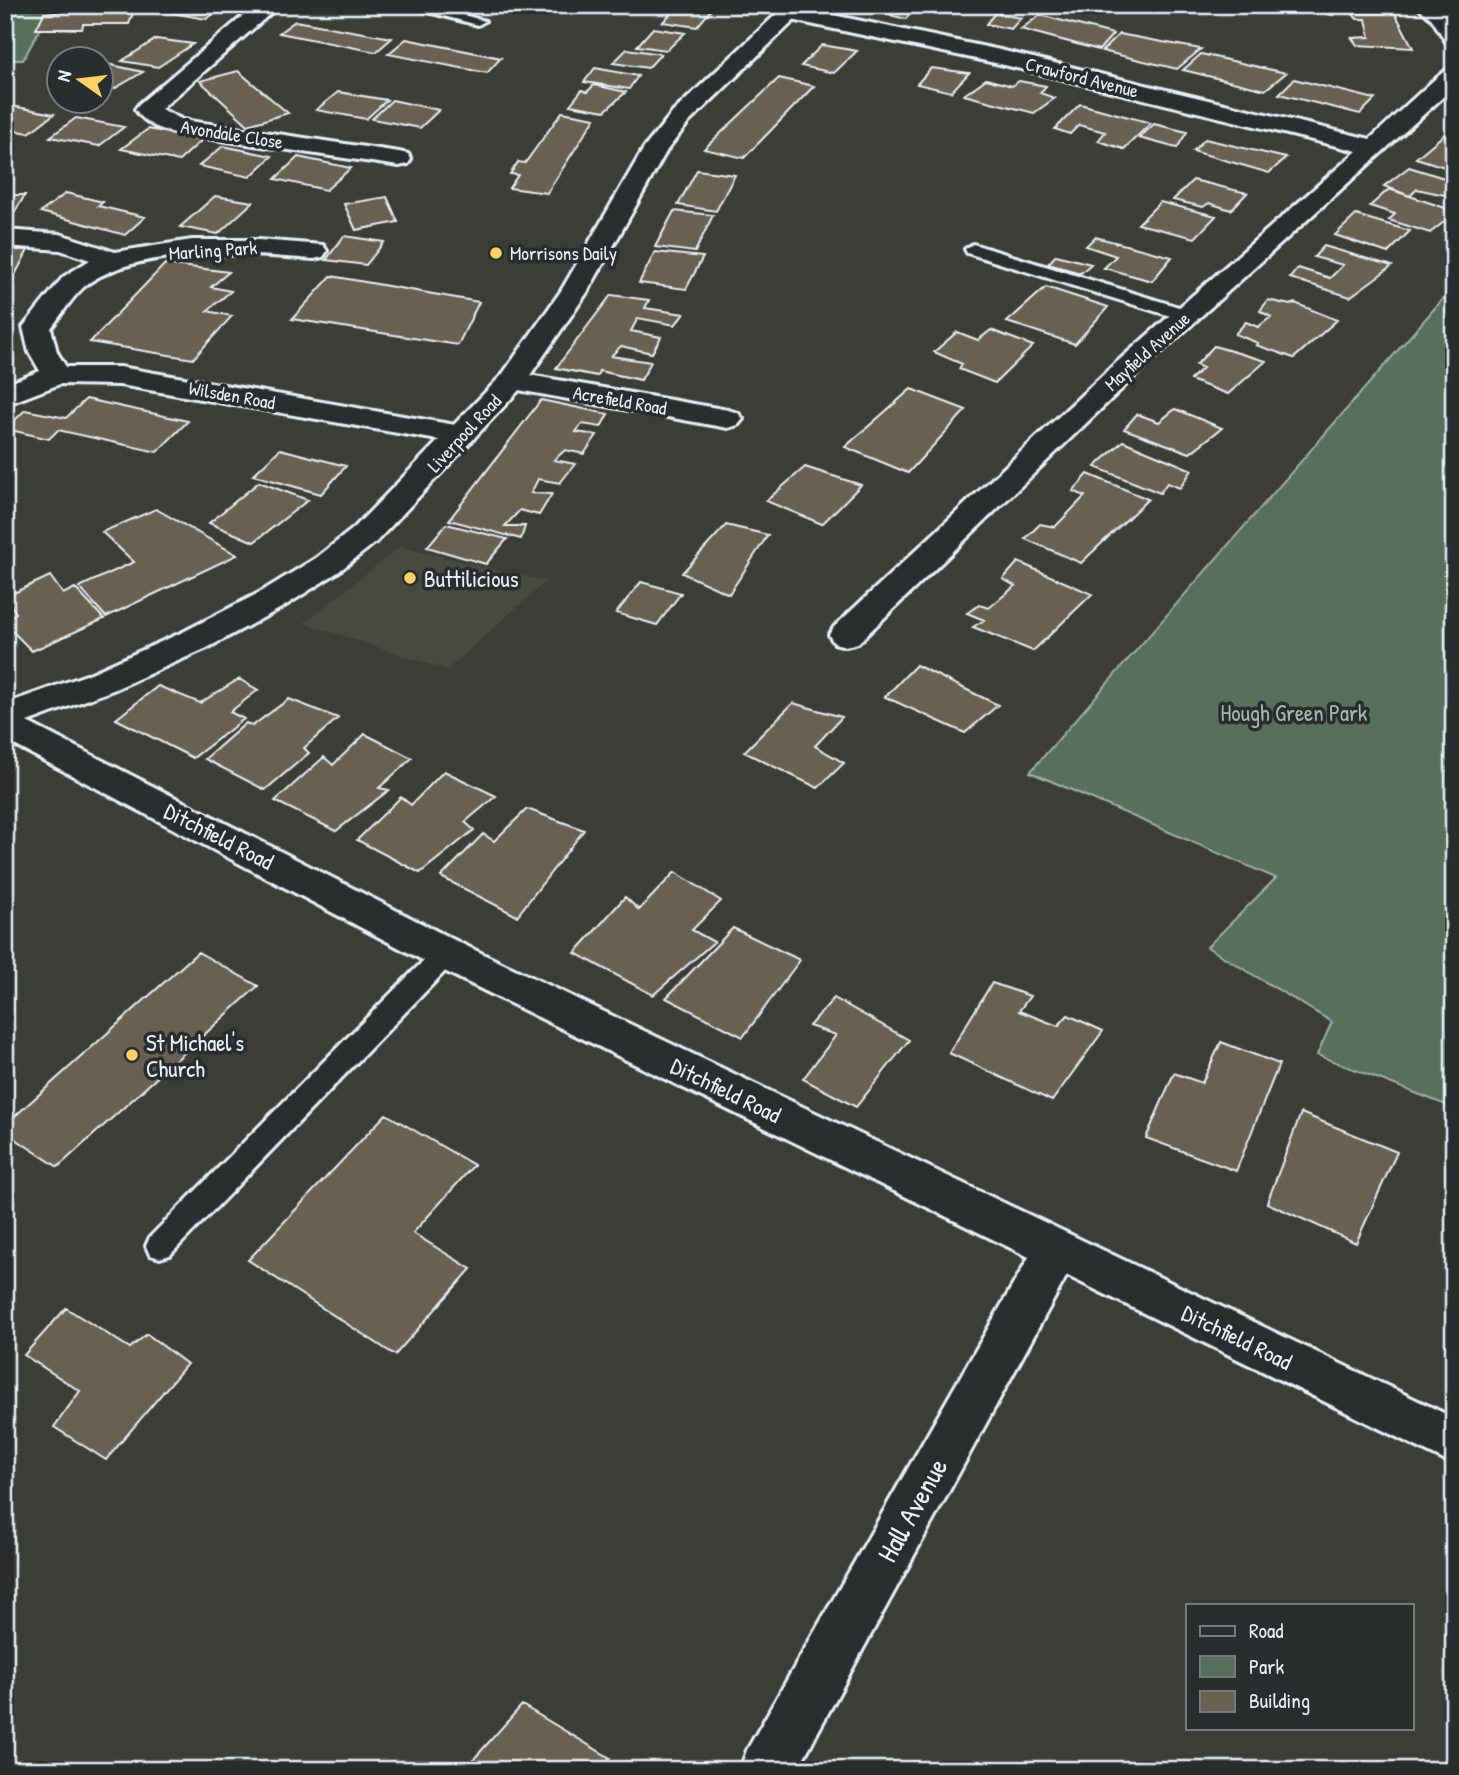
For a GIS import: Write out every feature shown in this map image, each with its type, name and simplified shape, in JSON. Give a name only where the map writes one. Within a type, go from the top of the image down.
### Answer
[{"type":"street","name":"Avondale Close","points":[[269,5],[146,109],[159,120],[179,127],[399,159]]},
{"type":"street","points":[[1426,5],[1440,15],[1454,37]]},
{"type":"street","name":"Crawford Avenue","points":[[794,9],[1372,148]]},
{"type":"street","name":"Liverpool Road","points":[[5,717],[101,682],[195,640],[271,600],[327,565],[365,535],[512,381],[574,291],[656,148],[681,117],[794,9]]},
{"type":"street","name":"Mayfield Avenue","points":[[846,635],[1186,315],[1372,148],[1443,99],[1454,72]]},
{"type":"street","points":[[5,238],[57,239],[82,246],[112,261]]},
{"type":"street","name":"Marling Park","points":[[37,327],[78,279],[112,261],[191,248],[254,246],[314,251]]},
{"type":"street","points":[[5,328],[37,327],[43,352],[55,375]]},
{"type":"street","name":"Wilsden Road","points":[[5,397],[55,375],[120,376],[461,435]]},
{"type":"street","name":"Acrefield Road","points":[[512,381],[728,419]]},
{"type":"street","name":"Ditchfield Road","points":[[5,725],[446,954],[1454,1442]]},
{"type":"street","name":"Hall Avenue","points":[[767,1770],[1057,1250]]},
{"type":"lane","points":[[409,5],[478,21]]},
{"type":"lane","points":[[973,249],[1186,315]]},
{"type":"lane","points":[[160,1246],[446,954]]},
{"type":"shaded area","points":[[400,547],[546,581],[447,670],[304,623]]},
{"type":"green space","points":[[5,5],[53,5],[23,60],[5,60]]},
{"type":"green space","name":"Hough Green Park","points":[[1454,286],[1454,1108],[1317,1055],[1332,1022],[1207,947],[1276,878],[1030,772]]},
{"type":"building","points":[[149,5],[210,5],[223,8],[206,19],[144,8]]},
{"type":"building","points":[[678,5],[715,5],[697,27],[663,22]]},
{"type":"building","points":[[876,5],[918,5],[906,19],[881,13],[887,8]]},
{"type":"building","points":[[1291,5],[1339,5],[1333,15]]},
{"type":"building","points":[[135,8],[129,24],[83,24],[82,29],[36,29],[44,13]]},
{"type":"building","points":[[995,13],[1021,18],[1011,29],[986,24]]},
{"type":"building","points":[[1352,13],[1395,13],[1413,48],[1357,45],[1352,38],[1370,37],[1366,19],[1357,19]]},
{"type":"building","points":[[1040,15],[1113,34],[1099,50],[1021,29]]},
{"type":"building","points":[[295,21],[392,38],[376,52],[279,33]]},
{"type":"building","points":[[653,28],[685,33],[667,50],[637,46]]},
{"type":"building","points":[[1119,34],[1201,49],[1177,69],[1102,51]]},
{"type":"building","points":[[156,39],[193,44],[158,67],[122,61]]},
{"type":"building","points":[[406,39],[501,58],[487,73],[388,54]]},
{"type":"building","points":[[822,45],[857,51],[834,73],[801,66]]},
{"type":"building","points":[[627,49],[661,54],[648,68],[613,63]]},
{"type":"building","points":[[1201,54],[1286,73],[1265,90],[1183,70]]},
{"type":"building","points":[[116,66],[143,72],[116,88]]},
{"type":"building","points":[[595,68],[638,76],[629,89],[584,82]]},
{"type":"building","points":[[931,68],[969,73],[951,92],[917,84]]},
{"type":"building","points":[[238,71],[288,113],[248,125],[200,81]]},
{"type":"building","points":[[779,78],[814,86],[744,158],[704,149]]},
{"type":"building","points":[[986,79],[1012,86],[1019,81],[1046,86],[1040,93],[1055,98],[1034,113],[964,95]]},
{"type":"building","points":[[1294,79],[1375,99],[1360,114],[1279,94]]},
{"type":"building","points":[[594,85],[626,92],[605,111],[570,105],[582,90],[587,92]]},
{"type":"building","points":[[338,92],[387,100],[366,119],[316,110]]},
{"type":"building","points":[[392,100],[439,110],[420,128],[372,119]]},
{"type":"building","points":[[1080,104],[1151,123],[1124,149],[1098,141],[1105,132],[1079,125],[1070,134],[1055,129]]},
{"type":"building","points":[[7,105],[46,112],[46,116],[51,116],[29,133],[5,129]]},
{"type":"building","points":[[562,112],[595,118],[547,193],[509,188],[518,175],[510,174],[518,162],[525,163]]},
{"type":"building","points":[[76,118],[124,127],[99,146],[50,137]]},
{"type":"building","points":[[1154,124],[1187,132],[1177,148],[1139,138]]},
{"type":"building","points":[[148,129],[203,139],[179,161],[121,149]]},
{"type":"building","points":[[1447,132],[1454,133],[1454,170],[1416,158]]},
{"type":"building","points":[[1205,139],[1286,158],[1269,173],[1193,151]]},
{"type":"building","points":[[223,146],[272,156],[250,177],[199,166]]},
{"type":"building","points":[[298,157],[351,168],[326,190],[275,179]]},
{"type":"building","points":[[1409,167],[1454,181],[1454,197],[1417,189],[1410,196],[1384,186]]},
{"type":"building","points":[[697,170],[735,175],[716,211],[678,205]]},
{"type":"building","points":[[1193,180],[1247,193],[1231,210],[1209,203],[1203,207],[1173,200]]},
{"type":"building","points":[[1389,189],[1454,211],[1454,214],[1430,233],[1389,220],[1395,214],[1370,206]]},
{"type":"building","points":[[66,193],[103,202],[98,206],[145,217],[125,235],[41,212]]},
{"type":"building","points":[[5,195],[25,195],[13,215],[5,215]]},
{"type":"building","points":[[215,196],[253,202],[218,234],[180,227]]},
{"type":"building","points":[[387,197],[398,222],[356,230],[344,204]]},
{"type":"building","points":[[1160,202],[1216,216],[1195,238],[1138,224]]},
{"type":"building","points":[[674,211],[713,215],[695,252],[655,247]]},
{"type":"building","points":[[1356,215],[1410,231],[1388,253],[1335,235]]},
{"type":"building","points":[[344,236],[384,242],[366,265],[326,260]]},
{"type":"building","points":[[1095,237],[1172,257],[1152,281],[1104,268],[1116,256],[1086,246]]},
{"type":"building","points":[[1324,246],[1392,266],[1350,297],[1290,278],[1298,268],[1330,278],[1343,265],[1314,257]]},
{"type":"building","points":[[5,250],[28,250],[5,294]]},
{"type":"building","points":[[655,252],[703,257],[686,289],[639,283]]},
{"type":"building","points":[[1056,255],[1091,264],[1081,273],[1048,264]]},
{"type":"building","points":[[165,264],[229,272],[211,287],[231,291],[207,311],[232,316],[193,359],[90,342]]},
{"type":"building","points":[[331,276],[479,302],[458,345],[292,319]]},
{"type":"building","points":[[1046,287],[1108,307],[1075,344],[1007,322]]},
{"type":"building","points":[[611,295],[649,300],[645,308],[684,314],[675,325],[638,318],[631,331],[661,337],[652,353],[621,346],[611,356],[651,362],[641,380],[599,371],[597,376],[556,368]]},
{"type":"building","points":[[1268,300],[1290,305],[1295,303],[1337,320],[1294,358],[1256,345],[1258,343],[1235,334],[1246,322],[1258,327],[1271,317],[1260,311]]},
{"type":"building","points":[[991,330],[1033,346],[995,383],[959,369],[962,364],[934,352],[957,332],[978,340]]},
{"type":"building","points":[[1214,346],[1266,361],[1228,394],[1190,380],[1203,368],[1196,365]]},
{"type":"building","points":[[911,389],[966,410],[908,473],[845,447]]},
{"type":"building","points":[[86,399],[188,421],[157,452],[58,430],[49,439],[6,429],[25,410],[66,418]]},
{"type":"building","points":[[541,400],[608,414],[601,427],[582,424],[576,432],[597,435],[584,454],[565,450],[554,460],[575,464],[560,483],[538,479],[531,493],[552,494],[539,515],[520,510],[505,526],[525,526],[521,539],[449,520]]},
{"type":"building","points":[[1175,409],[1222,428],[1190,453],[1124,429],[1137,414],[1159,422]]},
{"type":"building","points":[[1123,441],[1192,470],[1180,488],[1167,483],[1160,493],[1095,467]]},
{"type":"building","points":[[280,449],[346,466],[321,494],[253,475]]},
{"type":"building","points":[[805,467],[861,485],[822,524],[766,501]]},
{"type":"building","points":[[1088,474],[1148,499],[1081,563],[1025,539],[1040,524],[1055,527],[1085,496],[1073,491]]},
{"type":"building","points":[[259,482],[308,500],[254,542],[209,523]]},
{"type":"building","points":[[156,509],[237,555],[106,617],[79,587],[134,562],[102,532]]},
{"type":"building","points":[[446,524],[507,539],[486,564],[427,547]]},
{"type":"building","points":[[726,525],[768,535],[729,594],[682,573]]},
{"type":"building","points":[[1018,562],[1092,594],[1033,651],[973,627],[984,620],[967,613],[979,605],[989,608],[1015,586],[1003,579]]},
{"type":"building","points":[[50,576],[63,594],[75,588],[104,619],[32,651],[5,624],[5,620],[16,613],[5,597]]},
{"type":"building","points":[[641,582],[681,593],[657,625],[616,613]]},
{"type":"building","points":[[916,665],[998,705],[965,733],[885,697]]},
{"type":"building","points":[[239,679],[258,690],[230,712],[244,719],[193,758],[116,719],[158,686],[200,703]]},
{"type":"building","points":[[289,699],[338,718],[304,748],[309,753],[265,790],[205,759],[246,723],[252,726]]},
{"type":"building","points":[[793,703],[842,717],[815,746],[844,763],[818,788],[744,752]]},
{"type":"building","points":[[365,734],[412,758],[379,788],[389,790],[336,831],[275,801],[324,757],[333,765]]},
{"type":"building","points":[[444,771],[496,796],[465,822],[474,830],[420,873],[357,840],[401,797],[411,805]]},
{"type":"building","points":[[527,809],[584,830],[517,916],[441,877],[483,834],[494,841]]},
{"type":"building","points":[[675,872],[721,901],[692,930],[714,942],[653,995],[575,953],[625,897],[639,910]]},
{"type":"building","points":[[733,928],[800,960],[743,1037],[666,998]]},
{"type":"building","name":"St Michael's Church","points":[[198,952],[258,986],[58,1167],[5,1132],[5,1125]]},
{"type":"building","points":[[992,983],[1030,996],[1019,1011],[1058,1026],[1068,1015],[1103,1031],[1052,1101],[949,1053]]},
{"type":"building","points":[[834,998],[909,1040],[856,1107],[803,1079],[836,1035],[809,1026]]},
{"type":"building","points":[[1221,1042],[1279,1064],[1236,1171],[1146,1138],[1174,1073],[1202,1083]]},
{"type":"building","points":[[1301,1113],[1397,1152],[1356,1243],[1267,1203]]},
{"type":"building","points":[[386,1114],[474,1165],[413,1233],[471,1269],[395,1355],[248,1260]]},
{"type":"building","points":[[66,1308],[130,1348],[147,1334],[187,1364],[106,1460],[54,1427],[80,1391],[24,1355]]},
{"type":"building","points":[[522,1705],[610,1758],[598,1770],[464,1770]]},
{"type":"place","name":"Morrisons Daily","points":[[496,253]]},
{"type":"place","name":"Buttilicious","points":[[410,578]]},
{"type":"place","name":"St Michael's Church","points":[[132,1055]]}]
